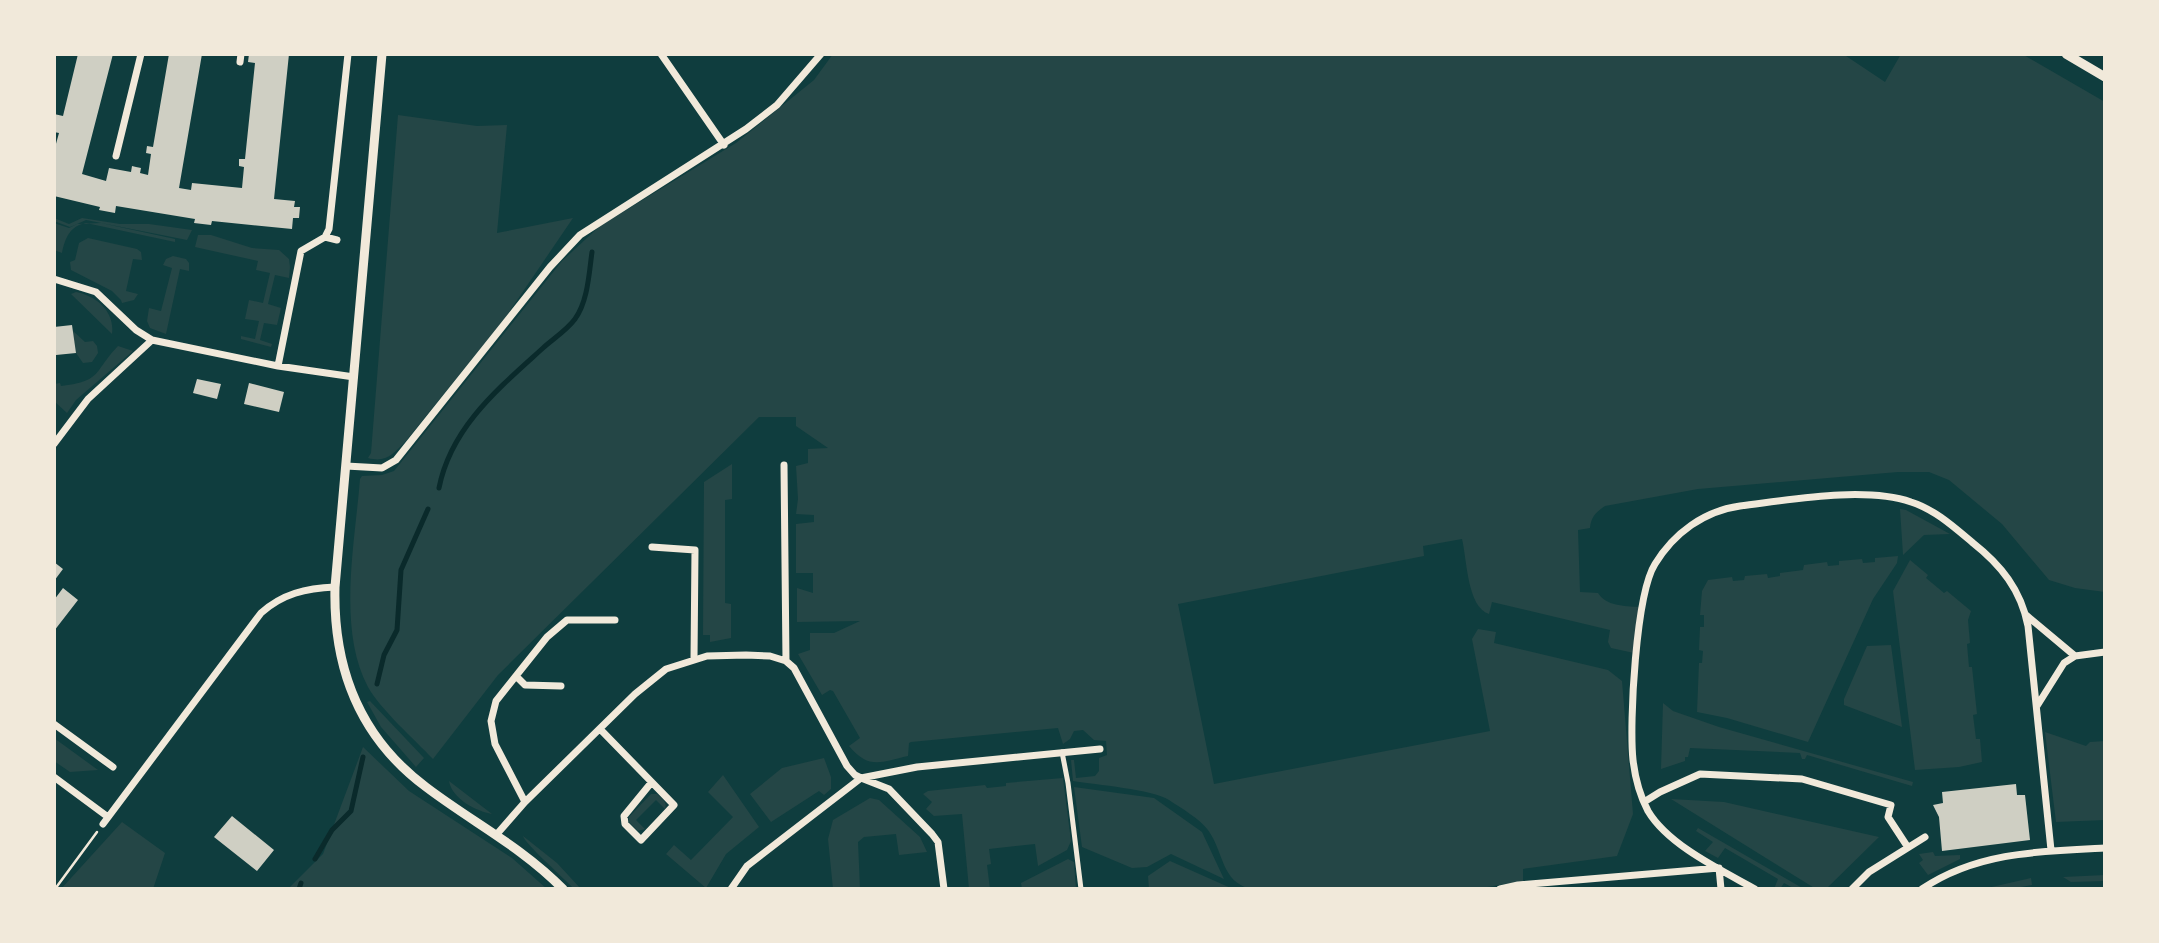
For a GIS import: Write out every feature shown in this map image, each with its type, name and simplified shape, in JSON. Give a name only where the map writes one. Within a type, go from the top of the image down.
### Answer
[{"type":"street","points":[[116,156],[141,54]]},
{"type":"street","points":[[278,366],[301,251],[325,237],[330,229],[348,54]]},
{"type":"street","points":[[382,54],[335,587],[334,615],[341,662],[353,695],[376,737],[404,769],[528,857],[563,889]]},
{"type":"street","points":[[661,54],[724,145]]},
{"type":"street","points":[[346,466],[382,468],[396,460],[550,267],[580,235],[603,218],[724,145],[777,105],[821,54]]},
{"type":"street","points":[[2067,54],[2105,77]]},
{"type":"street","points":[[325,237],[337,240]]},
{"type":"street","points":[[54,279],[96,292],[136,330],[152,340],[278,366],[354,377]]},
{"type":"street","points":[[54,444],[88,399],[152,340]]},
{"type":"street","points":[[784,465],[786,661]]},
{"type":"street","points":[[1755,889],[1667,835],[1644,802],[1637,781],[1632,744],[1642,604],[1653,566],[1678,537],[1708,514],[1724,508],[1839,496],[1892,497],[1912,502],[1948,523],[1998,564],[2011,582],[2026,615],[2051,850]]},
{"type":"street","points":[[652,548],[695,550],[694,659]]},
{"type":"street","points":[[54,777],[106,820],[261,614],[284,597],[303,590],[335,587]]},
{"type":"street","points":[[2026,615],[2075,656]]},
{"type":"street","points":[[525,802],[495,744],[491,721],[496,701],[547,637],[567,620],[615,620]]},
{"type":"street","points":[[2037,706],[2064,663],[2075,656],[2105,652]]},
{"type":"street","points":[[497,834],[525,802],[649,681],[666,669],[707,656],[770,656],[786,661],[794,668],[847,766],[855,775],[889,789],[938,842],[944,889]]},
{"type":"street","points":[[516,676],[525,685],[561,686]]},
{"type":"street","points":[[54,724],[113,767]]},
{"type":"street","points":[[600,729],[674,804],[641,840],[625,824],[624,816],[651,783]]},
{"type":"street","points":[[731,889],[736,878],[747,866],[861,778],[917,767],[1100,749]]},
{"type":"street","points":[[1062,752],[1081,889]]},
{"type":"street","points":[[1644,802],[1700,774],[1802,779],[1891,805],[1888,817],[1907,846]]},
{"type":"street","points":[[1852,889],[1869,872],[1925,837]]},
{"type":"street","points":[[1922,889],[1951,872],[1985,860],[2051,850],[2105,848]]},
{"type":"street","points":[[1500,889],[1719,868]]},
{"type":"street","points":[[1719,868],[1721,889]]},
{"type":"path","points":[[55,889],[106,820]]},
{"type":"shaded area","points":[[833,54],[1843,54],[1885,82],[1901,54],[2022,54],[2105,102],[2105,592],[2075,588],[2049,580],[2002,524],[1949,480],[1929,472],[1898,472],[1698,489],[1605,506],[1599,510],[1594,515],[1590,528],[1578,530],[1580,592],[1598,593],[1611,603],[1639,607],[1634,653],[1611,648],[1608,642],[1610,630],[1492,602],[1489,614],[1482,610],[1472,592],[1462,539],[1423,546],[1424,556],[1178,604],[1214,784],[1490,731],[1472,639],[1478,629],[1496,632],[1494,643],[1608,670],[1622,681],[1633,814],[1617,856],[1523,869],[1523,881],[1476,889],[1251,889],[1241,885],[1228,873],[1205,826],[1169,800],[1137,790],[1073,781],[1071,760],[1074,760],[1076,778],[1095,776],[1099,771],[1099,758],[1107,755],[1106,741],[1094,740],[1083,730],[1074,731],[1070,739],[1063,744],[1058,728],[911,742],[908,756],[883,762],[869,761],[856,754],[849,746],[860,738],[833,691],[822,695],[798,654],[810,650],[810,633],[834,633],[860,621],[797,622],[797,588],[813,593],[813,573],[796,573],[796,524],[814,522],[814,515],[796,514],[796,466],[808,463],[808,449],[828,448],[796,426],[796,417],[759,417],[498,675],[433,759],[381,705],[368,687],[359,664],[353,639],[350,585],[360,479],[362,476],[394,471],[562,261],[600,226],[736,143],[814,80]]},
{"type":"shaded area","points":[[398,115],[477,126],[507,125],[497,233],[573,218],[505,318],[405,442],[389,456],[374,459],[368,458],[371,453]]},
{"type":"shaded area","points":[[54,218],[69,224],[82,218],[192,230],[187,240],[86,220],[70,227],[54,221]]},
{"type":"shaded area","points":[[54,223],[69,228],[83,224],[69,234],[62,253],[54,250]]},
{"type":"shaded area","points":[[101,223],[175,239],[175,242],[88,224]]},
{"type":"shaded area","points":[[198,235],[211,235],[252,248],[279,250],[289,259],[289,278],[275,275],[268,304],[281,308],[277,325],[264,323],[260,340],[272,344],[271,347],[241,339],[241,336],[255,339],[259,321],[245,319],[249,300],[263,303],[270,273],[256,270],[258,261],[195,247]]},
{"type":"shaded area","points":[[88,238],[141,252],[142,260],[133,259],[126,291],[138,294],[134,300],[122,303],[112,291],[71,270],[70,262],[75,260],[79,243]]},
{"type":"shaded area","points":[[173,256],[186,259],[189,271],[180,269],[166,334],[150,328],[147,321],[149,308],[161,311],[172,268],[163,265],[166,259]]},
{"type":"shaded area","points":[[76,292],[91,297],[103,306],[111,319],[112,334],[71,294]]},
{"type":"shaded area","points":[[72,330],[85,342],[93,341],[97,346],[98,353],[92,362],[83,363],[76,353]]},
{"type":"shaded area","points":[[118,346],[133,351],[76,400],[67,413],[54,401],[54,384],[74,384],[91,378]]},
{"type":"shaded area","points":[[732,464],[732,499],[725,500],[725,603],[731,604],[731,638],[710,642],[710,635],[703,635],[704,482]]},
{"type":"shaded area","points":[[1900,509],[1950,534],[1924,535],[1903,555]]},
{"type":"shaded area","points":[[1898,556],[1897,563],[1873,599],[1808,742],[1697,712],[1699,663],[1702,663],[1703,651],[1699,650],[1700,627],[1704,627],[1704,615],[1700,615],[1702,591],[1708,580],[1732,577],[1733,581],[1744,580],[1745,576],[1767,574],[1768,578],[1780,576],[1780,573],[1803,570],[1804,565],[1827,562],[1828,566],[1839,565],[1839,561],[1862,559],[1863,563],[1875,562],[1875,558]]},
{"type":"shaded area","points":[[1910,560],[1928,575],[1926,578],[1971,611],[1968,620],[1970,643],[1967,644],[1977,714],[1973,715],[1976,739],[1980,739],[1982,762],[1959,767],[1915,770],[1893,591]]},
{"type":"shaded area","points":[[1891,645],[1902,727],[1844,705],[1844,699],[1867,646]]},
{"type":"shaded area","points":[[370,701],[424,758],[416,767],[381,727],[367,702]]},
{"type":"shaded area","points":[[1663,703],[1673,711],[1719,727],[1913,782],[1912,786],[1807,755],[1802,759],[1800,753],[1690,748],[1685,761],[1661,769]]},
{"type":"shaded area","points":[[2045,732],[2086,746],[2090,742],[2105,741],[2105,820],[2056,822]]},
{"type":"shaded area","points":[[54,738],[98,770],[70,772],[54,761]]},
{"type":"shaded area","points":[[363,747],[409,791],[512,858],[547,889],[288,889],[323,854]]},
{"type":"shaded area","points":[[824,758],[831,777],[831,789],[824,795],[819,791],[771,822],[750,794],[782,768]]},
{"type":"shaded area","points":[[723,775],[759,827],[726,854],[706,888],[666,854],[674,845],[691,860],[733,817],[708,792]]},
{"type":"shaded area","points":[[1063,778],[1071,841],[1067,850],[1038,866],[1035,844],[989,849],[991,864],[987,865],[990,889],[969,889],[962,814],[934,816],[926,809],[932,802],[923,794],[928,791],[985,785],[987,788],[1006,786],[1006,783]]},
{"type":"shaded area","points":[[449,781],[492,814],[460,799]]},
{"type":"shaded area","points":[[1074,787],[1154,798],[1202,832],[1224,879],[1171,854],[1147,867],[1132,868],[1082,847]]},
{"type":"shaded area","points":[[651,794],[657,794],[662,799],[666,804],[665,809],[656,800],[636,820],[645,829],[638,831],[629,822],[629,817]]},
{"type":"shaded area","points":[[870,798],[879,800],[920,837],[927,852],[899,855],[896,834],[864,837],[858,842],[860,889],[833,889],[828,839],[833,820]]},
{"type":"shaded area","points":[[1671,799],[1724,802],[1879,837],[1826,889],[1816,889]]},
{"type":"shaded area","points":[[122,822],[165,853],[153,889],[61,889]]},
{"type":"shaded area","points":[[1698,828],[1804,889],[1795,889],[1784,883],[1780,889],[1774,889],[1778,879],[1725,848],[1718,858],[1705,851],[1713,842],[1696,831]]},
{"type":"shaded area","points":[[523,836],[557,863],[581,889],[574,889]]},
{"type":"shaded area","points":[[1933,852],[1935,856],[1960,855],[1960,859],[1928,875],[1919,863],[1923,860],[1919,854]]},
{"type":"shaded area","points":[[1068,859],[1074,862],[1076,889],[1022,889],[1021,883]]},
{"type":"shaded area","points":[[1170,861],[1233,889],[1149,889],[1148,876]]},
{"type":"shaded area","points":[[2105,875],[2105,881],[2071,882],[2063,877]]},
{"type":"shaded area","points":[[2031,878],[2032,885],[2010,889],[1983,889]]},
{"type":"building","points":[[78,54],[113,54],[82,174],[106,181],[109,168],[131,172],[132,166],[141,168],[140,173],[148,175],[151,154],[146,153],[147,146],[153,147],[169,54],[202,54],[179,188],[191,190],[192,183],[242,188],[244,167],[239,166],[239,159],[245,159],[255,63],[248,62],[249,54],[289,54],[274,199],[295,201],[294,207],[300,207],[299,218],[293,218],[292,229],[212,221],[211,225],[194,223],[195,219],[116,206],[115,213],[54,196],[54,151],[59,133],[54,132],[54,114],[63,116]]},
{"type":"building","points":[[72,325],[76,353],[56,355],[54,327]]},
{"type":"building","points":[[197,379],[221,384],[217,399],[193,393]]},
{"type":"building","points":[[249,383],[284,392],[279,412],[244,404]]},
{"type":"building","points":[[54,562],[63,569],[54,581]]},
{"type":"building","points":[[63,588],[78,600],[54,631],[54,600]]},
{"type":"building","points":[[2016,784],[2017,795],[2025,795],[2030,840],[1942,851],[1939,817],[1933,805],[1943,803],[1942,792]]},
{"type":"building","points":[[232,816],[274,850],[257,871],[214,837]]},
{"type":"waterway","points":[[439,488],[454,446],[479,410],[575,319],[585,295],[592,252]]},
{"type":"waterway","points":[[377,684],[384,655],[397,630],[401,570],[428,509]]},
{"type":"waterway","points":[[315,859],[332,830],[351,811],[363,757]]},
{"type":"waterway","points":[[299,889],[301,883]]}]
